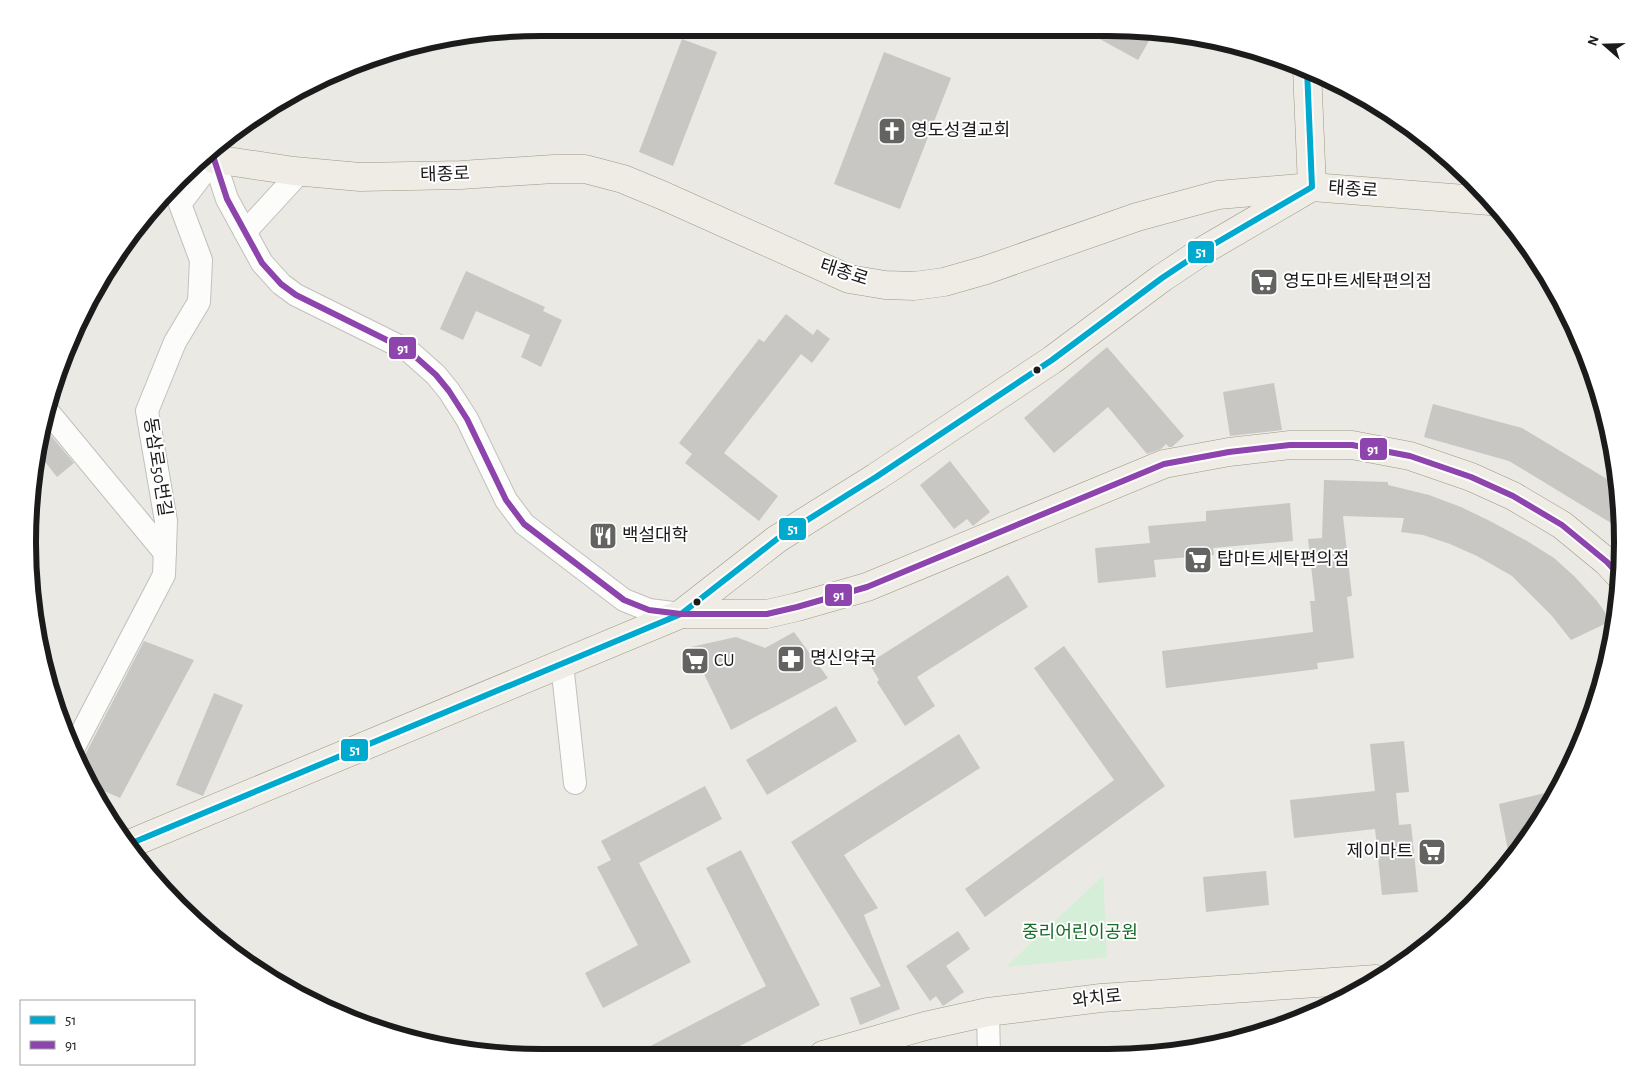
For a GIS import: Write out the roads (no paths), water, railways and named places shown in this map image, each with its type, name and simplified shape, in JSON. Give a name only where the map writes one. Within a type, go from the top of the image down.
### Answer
[{"type":"main road","points":[[135,843],[681,614],[777,539],[876,477],[1052,360],[1162,278],[1204,250],[1312,187],[1307,78]]},
{"type":"main road","name":"태종로","points":[[215,157],[300,172],[360,177],[461,176],[554,169],[585,169],[623,179],[664,196],[849,279],[904,286],[944,282],[986,270],[1137,217],[1218,195],[1312,187],[1480,200]]},
{"type":"main road","points":[[681,614],[766,614],[797,608],[867,587],[1164,464],[1229,452],[1290,445],[1352,445],[1410,456],[1471,477],[1513,496],[1562,525],[1613,569]]},
{"type":"main road","name":"와치로","points":[[844,1049],[925,1026],[988,1012],[1101,998],[1363,980]]},
{"type":"street","points":[[212,159],[227,199],[262,263],[280,284],[296,295],[409,351],[436,375],[466,419],[506,500],[524,524],[624,600],[649,610],[681,614]]},
{"type":"street","name":"동삼로50번길","points":[[77,741],[164,575],[166,521],[147,411],[175,342],[199,302],[201,260],[180,204],[204,167]]},
{"type":"street","points":[[246,232],[300,172]]},
{"type":"street","points":[[53,416],[165,553]]},
{"type":"street","points":[[562,664],[575,783]]},
{"type":"street","points":[[988,1012],[989,1049]]},
{"type":"place","name":"영도성결교회","points":[[892,131]]},
{"type":"place","name":"영도마트세탁편의점","points":[[1264,282]]},
{"type":"place","name":"백설대학","points":[[603,536]]},
{"type":"place","name":"탑마트세탁편의점","points":[[1198,560]]},
{"type":"place","name":"명신약국","points":[[791,659]]},
{"type":"place","name":"CU","points":[[695,661]]},
{"type":"place","name":"제이마트","points":[[1432,852]]},
{"type":"park label","name":"중리어린이공원","points":[[1080,933]]}]
